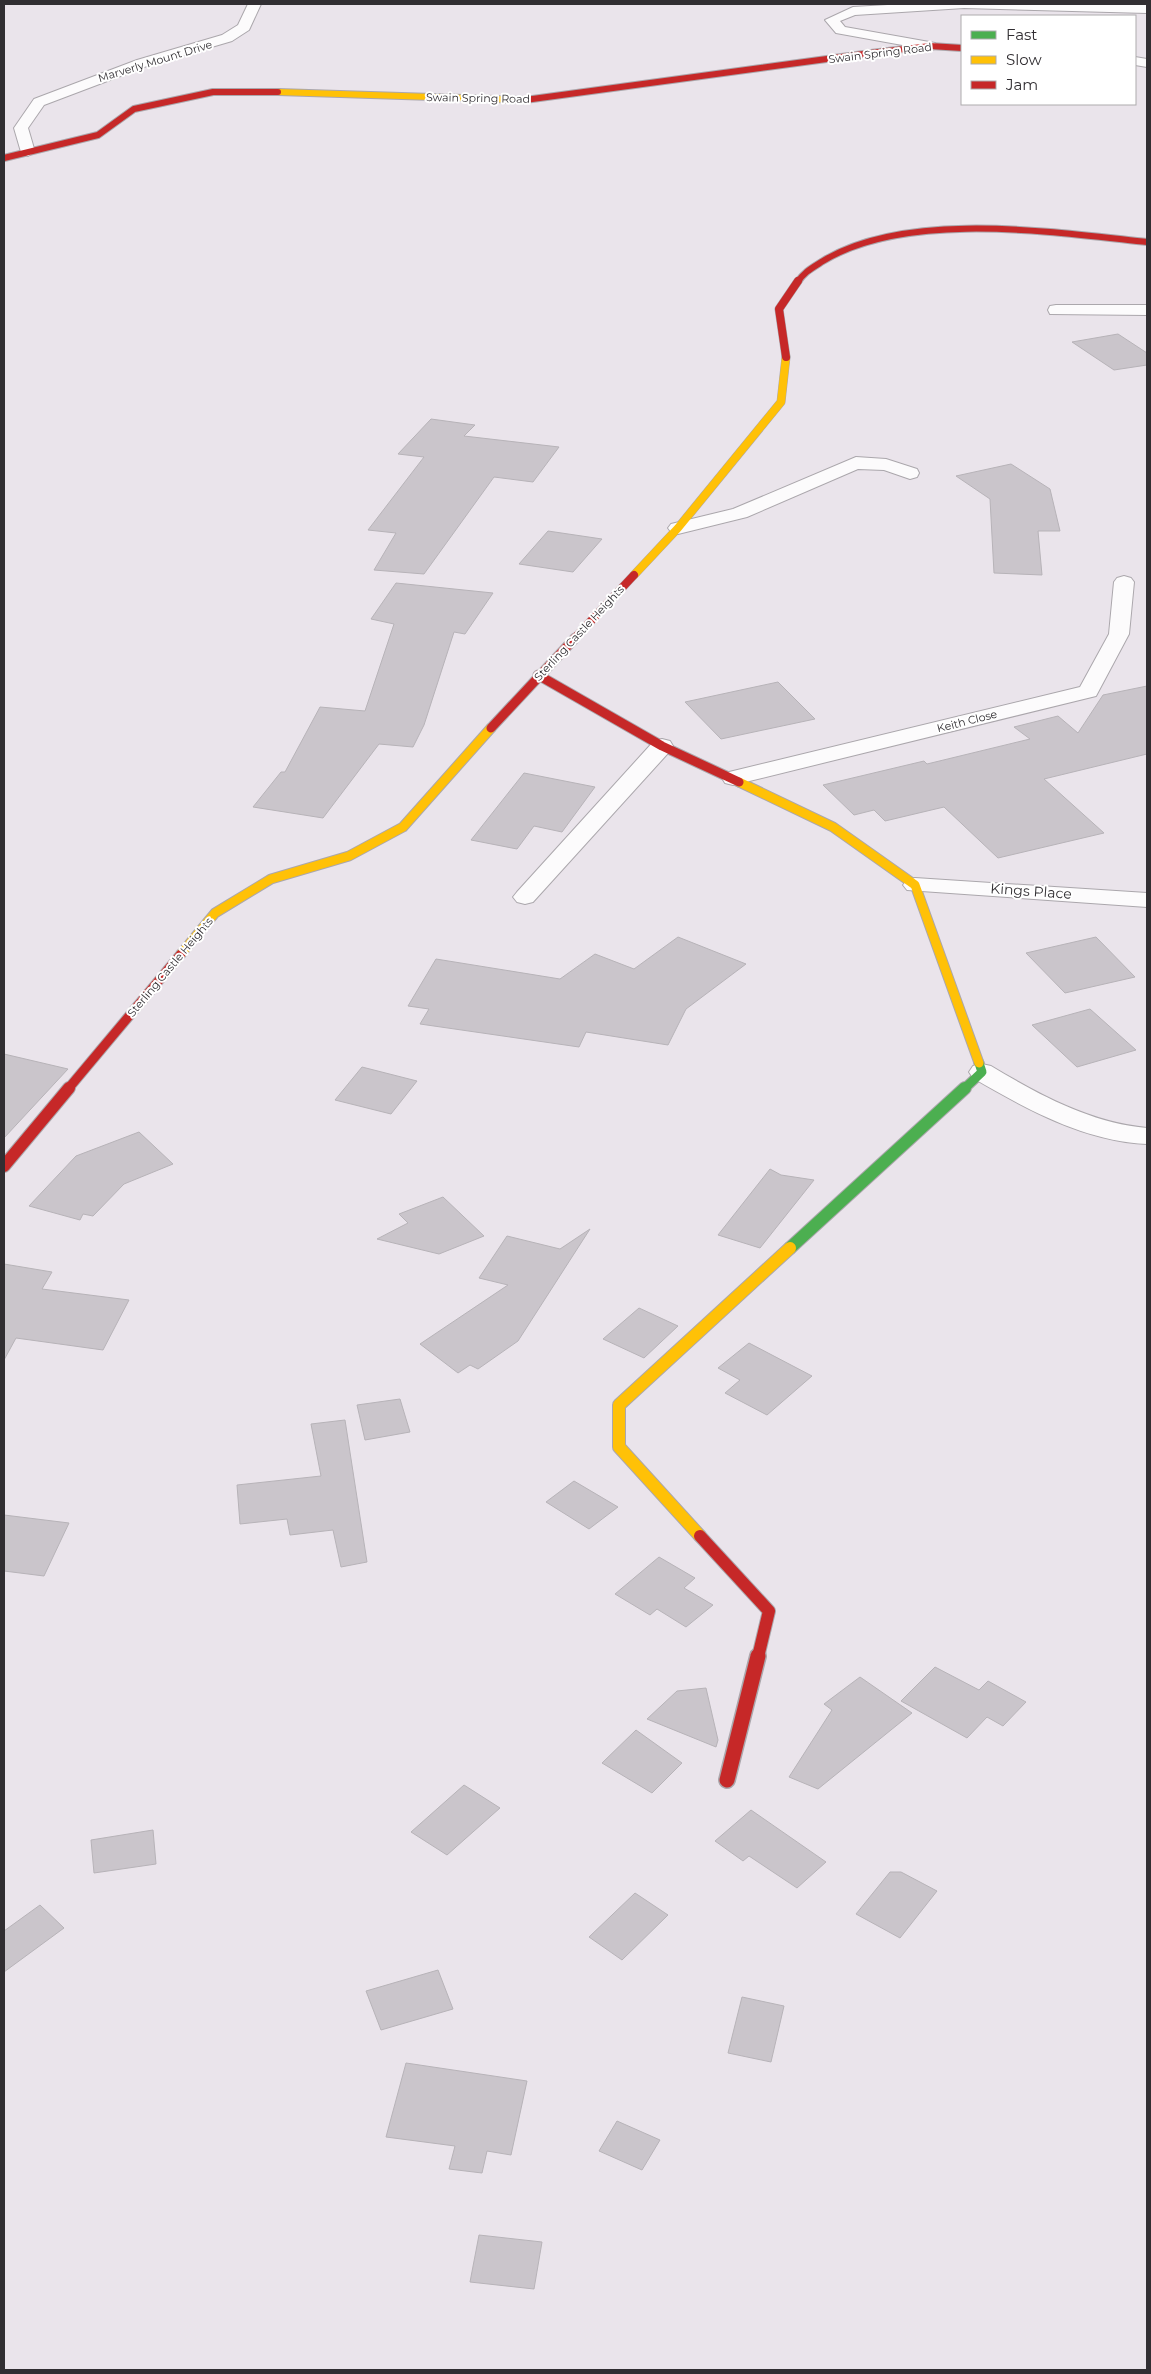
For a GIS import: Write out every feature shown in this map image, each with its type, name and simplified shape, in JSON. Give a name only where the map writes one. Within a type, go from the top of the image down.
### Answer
[{"type":"street","name":"Marverly Mount Drive","points":[[28,152],[20,128],[39,102],[142,62],[202,47],[227,38],[244,28],[254,4]]},
{"type":"street","points":[[930,46],[841,30],[832,20],[853,12],[964,4],[1147,10]]},
{"type":"street","name":"Swain Spring Road","points":[[4,158],[98,135],[134,109],[213,92],[320,92],[528,100],[930,46],[961,48]]},
{"type":"street","name":"Sterling Castle Heights","points":[[4,1166],[215,913],[271,879],[349,856],[403,826],[538,675],[678,528],[782,402],[786,346],[778,312],[790,286],[826,256],[881,238],[937,230],[1029,230],[1147,242]]},
{"type":"street","points":[[1056,310],[1147,310]]},
{"type":"street","points":[[678,528],[740,513],[856,463],[886,465],[910,473]]},
{"type":"street","name":"Keith Close","points":[[733,778],[1088,691],[1119,634],[1124,582]]},
{"type":"street","points":[[538,675],[662,746],[833,827],[915,885],[982,1072],[1034,1103],[1118,1134],[1147,1136]]},
{"type":"street","points":[[525,897],[662,746]]},
{"type":"street","name":"Kings Place","points":[[915,885],[1047,892],[1147,900]]},
{"type":"street","points":[[727,1780],[768,1611],[620,1447],[619,1405],[982,1072]]},
{"type":"building","points":[[1118,334],[1147,353],[1147,365],[1114,370],[1072,342]]},
{"type":"building","points":[[431,419],[475,425],[464,436],[559,447],[533,482],[494,477],[424,574],[374,570],[396,533],[368,530],[424,457],[398,454]]},
{"type":"building","points":[[1011,464],[1050,489],[1060,531],[1038,531],[1042,575],[994,573],[990,499],[956,476]]},
{"type":"building","points":[[548,531],[602,539],[573,572],[519,564]]},
{"type":"building","points":[[396,583],[493,593],[465,634],[454,632],[424,725],[413,747],[379,744],[323,818],[253,807],[281,772],[285,772],[320,707],[365,711],[394,624],[371,619]]},
{"type":"building","points":[[778,682],[815,719],[721,739],[685,702]]},
{"type":"building","points":[[1147,686],[1147,754],[1044,779],[1104,833],[998,858],[944,807],[885,821],[874,810],[854,815],[823,785],[924,761],[927,764],[1030,739],[1014,727],[1058,716],[1078,733],[1103,695]]},
{"type":"building","points":[[524,773],[595,787],[562,832],[534,826],[517,849],[471,840]]},
{"type":"building","points":[[678,937],[746,964],[686,1009],[668,1045],[586,1032],[579,1047],[420,1024],[429,1009],[408,1006],[436,959],[560,979],[595,954],[634,969]]},
{"type":"building","points":[[1096,937],[1135,977],[1065,993],[1026,953]]},
{"type":"building","points":[[1090,1009],[1136,1050],[1077,1067],[1032,1025]]},
{"type":"building","points":[[4,1054],[68,1069],[4,1138]]},
{"type":"building","points":[[362,1067],[417,1081],[391,1114],[335,1100]]},
{"type":"building","points":[[139,1132],[173,1164],[124,1184],[93,1216],[83,1214],[80,1220],[29,1206],[76,1156]]},
{"type":"building","points":[[770,1169],[781,1175],[814,1180],[760,1248],[718,1235]]},
{"type":"building","points":[[443,1197],[484,1236],[439,1254],[377,1239],[408,1223],[399,1214]]},
{"type":"building","points":[[590,1229],[518,1341],[478,1369],[470,1365],[458,1373],[420,1344],[508,1285],[479,1278],[507,1236],[560,1249]]},
{"type":"building","points":[[4,1264],[52,1272],[42,1289],[129,1300],[103,1350],[16,1338],[4,1360]]},
{"type":"building","points":[[639,1308],[678,1326],[644,1358],[603,1339]]},
{"type":"building","points":[[749,1343],[812,1376],[767,1415],[725,1393],[740,1380],[718,1368]]},
{"type":"building","points":[[400,1399],[410,1432],[365,1440],[357,1405]]},
{"type":"building","points":[[345,1420],[367,1562],[341,1567],[333,1530],[290,1535],[287,1519],[240,1524],[237,1485],[321,1476],[311,1424]]},
{"type":"building","points":[[574,1481],[618,1507],[589,1529],[546,1502]]},
{"type":"building","points":[[4,1515],[69,1523],[44,1576],[4,1571]]},
{"type":"building","points":[[659,1557],[695,1578],[684,1588],[713,1605],[686,1627],[657,1609],[650,1615],[615,1594]]},
{"type":"building","points":[[935,1667],[979,1690],[988,1681],[1026,1702],[1003,1726],[987,1717],[967,1738],[901,1701]]},
{"type":"building","points":[[860,1677],[912,1713],[818,1789],[789,1777],[832,1710],[824,1704]]},
{"type":"building","points":[[706,1688],[718,1740],[716,1747],[647,1719],[677,1691]]},
{"type":"building","points":[[636,1730],[682,1763],[652,1793],[602,1763]]},
{"type":"building","points":[[464,1785],[500,1808],[447,1855],[411,1832]]},
{"type":"building","points":[[751,1810],[826,1862],[797,1888],[749,1856],[743,1861],[715,1841]]},
{"type":"building","points":[[153,1830],[156,1864],[94,1873],[91,1840]]},
{"type":"building","points":[[890,1872],[901,1872],[937,1891],[900,1938],[856,1914]]},
{"type":"building","points":[[635,1893],[668,1915],[622,1960],[589,1937]]},
{"type":"building","points":[[40,1905],[64,1928],[4,1972],[4,1931]]},
{"type":"building","points":[[438,1970],[453,2009],[381,2030],[366,1991]]},
{"type":"building","points":[[742,1997],[784,2006],[771,2062],[728,2053]]},
{"type":"building","points":[[406,2063],[527,2081],[511,2155],[487,2151],[482,2173],[449,2169],[455,2146],[386,2137]]},
{"type":"building","points":[[617,2121],[660,2140],[642,2170],[599,2151]]},
{"type":"building","points":[[479,2235],[542,2242],[534,2289],[470,2282]]},
{"type":"traffic: fast","points":[[790,1248],[982,1072],[979,1063]]},
{"type":"traffic: slow","points":[[278,92],[525,100]]},
{"type":"traffic: slow","points":[[634,575],[678,528],[781,402],[786,357]]},
{"type":"traffic: slow","points":[[181,954],[215,913],[271,879],[349,856],[403,827],[491,728]]},
{"type":"traffic: slow","points":[[739,782],[833,827],[915,885],[979,1063]]},
{"type":"traffic: slow","points":[[700,1536],[619,1447],[619,1405],[790,1248]]},
{"type":"traffic: jam","points":[[525,100],[871,53],[930,46],[961,48]]},
{"type":"traffic: jam","points":[[4,158],[98,135],[134,109],[213,92],[278,92]]},
{"type":"traffic: jam","points":[[786,357],[779,309],[803,274],[841,250],[889,236],[944,230],[1001,230],[1056,233],[1147,242]]},
{"type":"traffic: jam","points":[[491,728],[634,575]]},
{"type":"traffic: jam","points":[[538,675],[662,746],[739,782]]},
{"type":"traffic: jam","points":[[4,1166],[181,954]]},
{"type":"traffic: jam","points":[[700,1536],[769,1611],[727,1780]]}]
